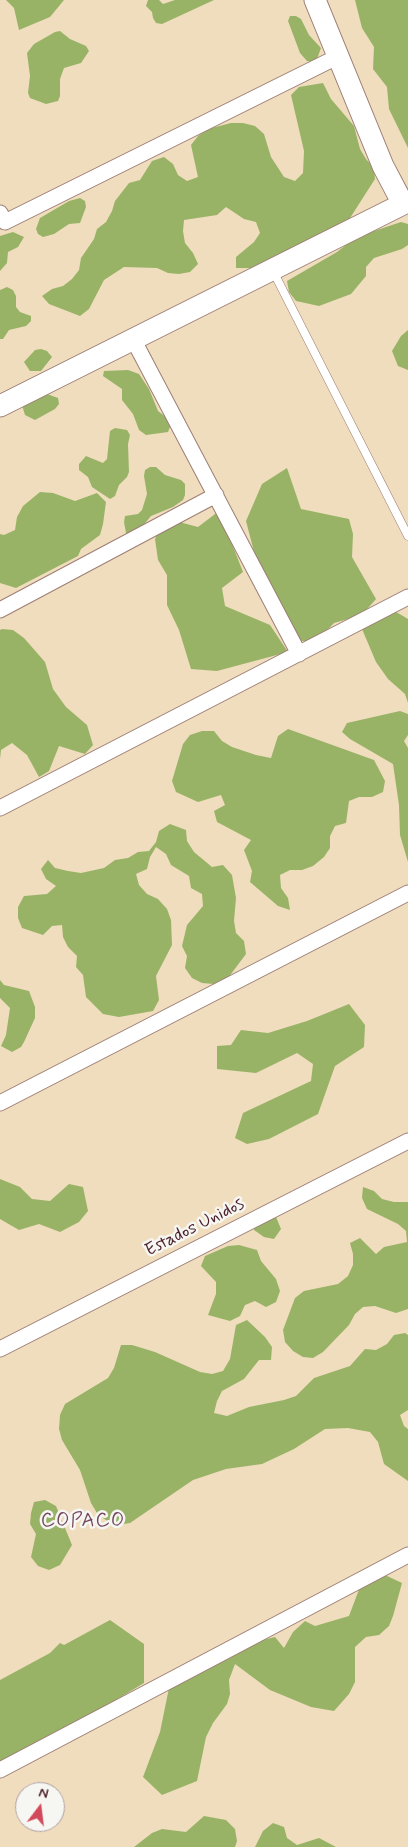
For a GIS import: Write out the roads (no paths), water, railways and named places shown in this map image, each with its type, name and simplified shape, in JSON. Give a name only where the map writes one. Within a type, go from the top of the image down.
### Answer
[{"type":"street","points":[[0,406],[272,270],[405,208],[383,166],[315,0]]},
{"type":"street","points":[[0,213],[5,222],[338,57]]},
{"type":"street","points":[[134,339],[299,654]]},
{"type":"street","points":[[0,610],[216,495]]},
{"type":"street","points":[[0,808],[407,599]]},
{"type":"street","points":[[0,1103],[408,894]]},
{"type":"street","name":"Estados Unidos","points":[[0,1349],[408,1140]]},
{"type":"street","points":[[0,1770],[408,1555]]},
{"type":"lane","points":[[272,270],[408,536]]},
{"type":"district","name":"COPACO","points":[[83,1522]]}]
